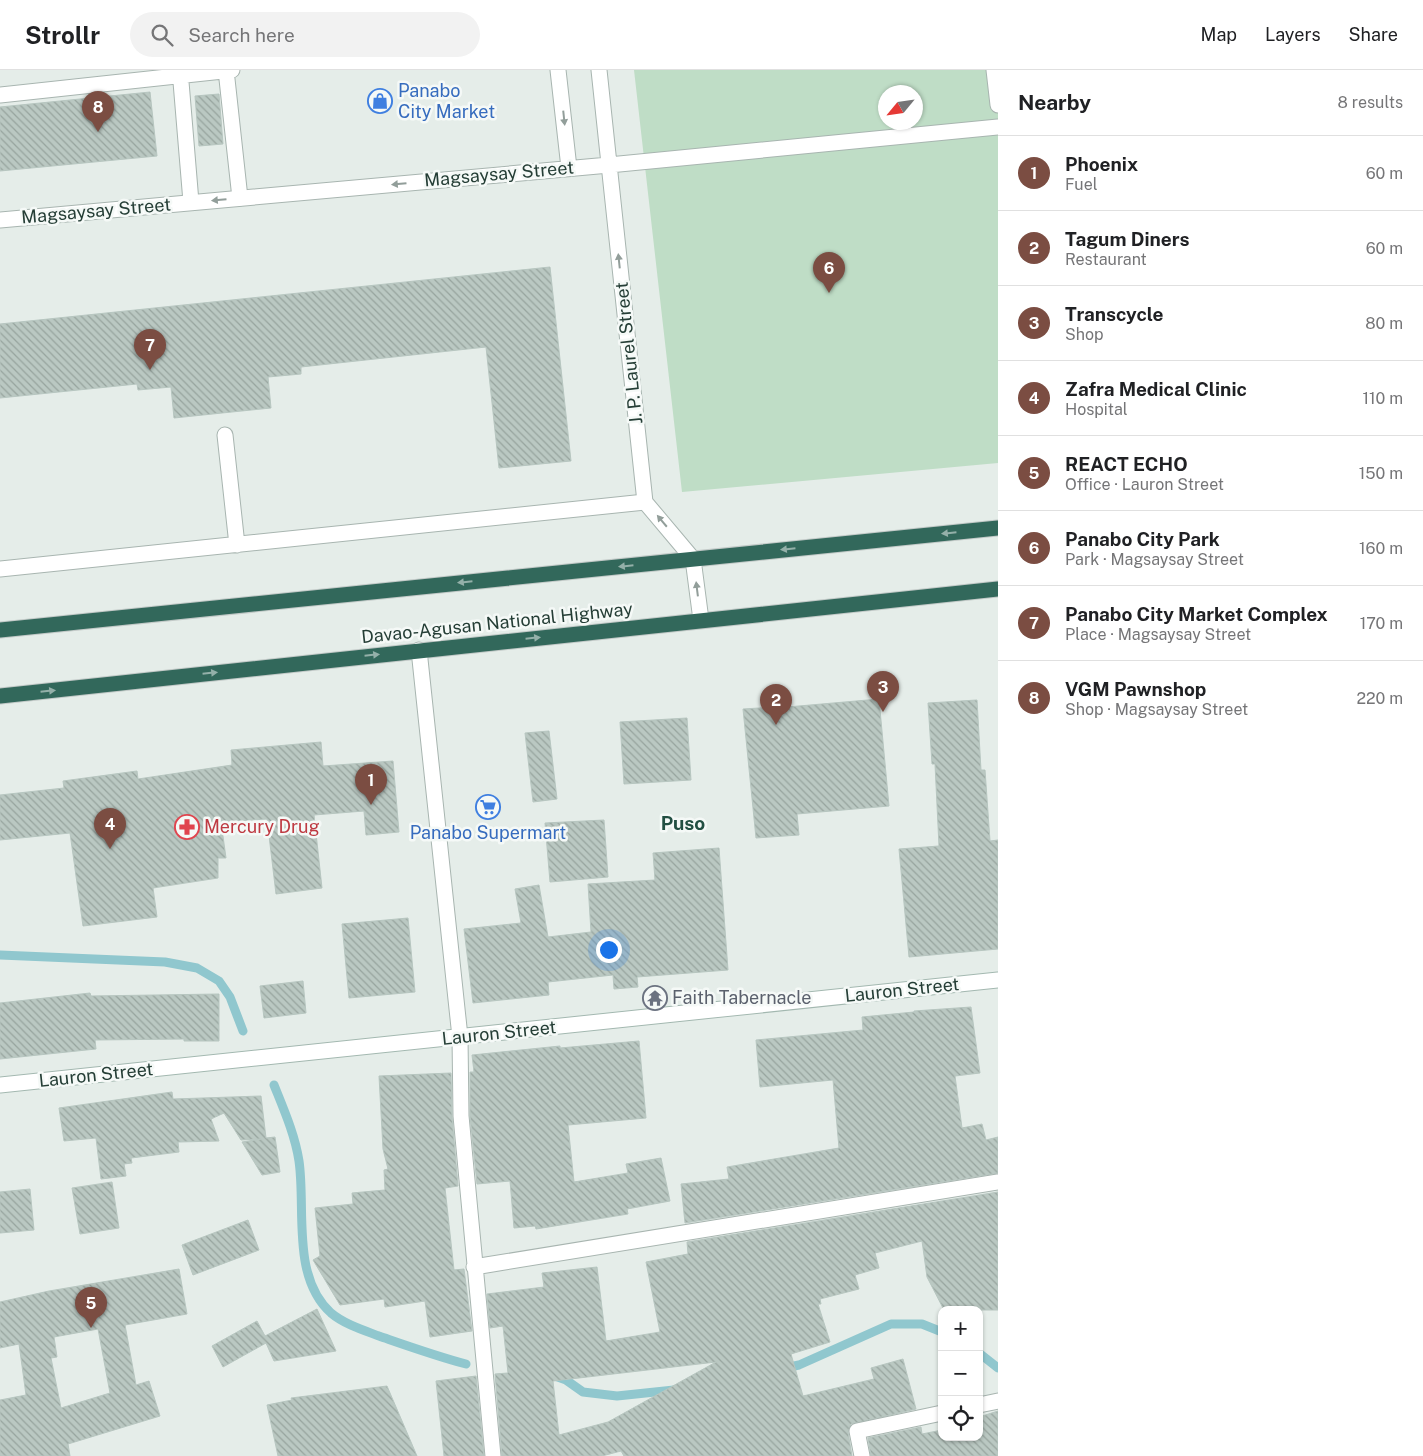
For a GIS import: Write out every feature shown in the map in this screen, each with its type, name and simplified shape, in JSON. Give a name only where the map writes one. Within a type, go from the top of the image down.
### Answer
[{"type":"highway","points":[[0,630],[998,528]]},
{"type":"highway","name":"Davao-Agusan National Highway","points":[[0,696],[998,589]]},
{"type":"street","points":[[226,70],[240,198]]},
{"type":"street","points":[[0,95],[180,73],[232,70]]},
{"type":"street","points":[[558,70],[569,168]]},
{"type":"street","name":"J. P. Laurel Street","points":[[598,70],[645,502]]},
{"type":"street","points":[[994,70],[998,105]]},
{"type":"street","points":[[180,73],[191,202]]},
{"type":"street","name":"Magsaysay Street","points":[[0,220],[998,127]]},
{"type":"street","points":[[225,435],[237,545]]},
{"type":"street","points":[[0,569],[645,502],[693,559],[700,620]]},
{"type":"street","points":[[419,650],[460,1037],[461,1116],[493,1456]]},
{"type":"street","name":"Lauron Street","points":[[0,1084],[998,980]]},
{"type":"street","points":[[474,1267],[998,1182]]},
{"type":"street","points":[[983,1404],[998,1401]]},
{"type":"street","points":[[862,1456],[857,1431],[938,1414]]},
{"type":"green space","points":[[634,70],[998,70],[998,463],[682,492]]},
{"type":"building","points":[[150,92],[157,156],[0,171],[0,107]]},
{"type":"building","points":[[219,94],[223,144],[199,146],[195,96]]},
{"type":"building","points":[[550,267],[571,461],[499,468],[486,347],[301,367],[301,374],[268,377],[271,408],[174,418],[171,387],[138,390],[137,384],[0,398],[0,324]]},
{"type":"building","points":[[879,699],[889,806],[797,814],[799,835],[756,838],[743,709]]},
{"type":"building","points":[[977,700],[981,770],[985,770],[990,841],[998,840],[998,949],[909,957],[899,849],[939,846],[935,764],[932,764],[928,703]]},
{"type":"building","points":[[687,718],[691,780],[624,784],[620,722]]},
{"type":"building","points":[[549,731],[557,799],[533,802],[525,733]]},
{"type":"building","points":[[321,742],[323,766],[393,761],[399,832],[366,835],[364,811],[314,815],[322,888],[276,894],[267,819],[221,822],[226,858],[218,858],[218,878],[153,888],[157,917],[83,926],[70,833],[0,840],[0,795],[64,788],[63,781],[137,771],[138,779],[232,765],[231,750]]},
{"type":"building","points":[[604,820],[608,877],[550,882],[545,823]]},
{"type":"building","points":[[719,848],[728,970],[637,977],[638,987],[614,989],[613,975],[548,982],[549,995],[473,1003],[464,929],[521,923],[515,889],[539,885],[548,937],[591,932],[588,884],[655,880],[653,853]]},
{"type":"building","points":[[408,918],[415,992],[349,998],[342,924]]},
{"type":"building","points":[[303,981],[306,1013],[264,1018],[260,986]]},
{"type":"building","points":[[90,993],[91,996],[219,994],[219,1041],[184,1041],[184,1039],[95,1040],[96,1049],[0,1059],[0,1003]]},
{"type":"building","points":[[971,1007],[980,1073],[955,1076],[962,1128],[982,1124],[986,1140],[998,1137],[998,1173],[685,1223],[681,1184],[729,1179],[727,1167],[839,1148],[833,1080],[760,1087],[756,1040],[863,1030],[862,1017]]},
{"type":"building","points":[[639,1041],[646,1118],[568,1125],[574,1182],[628,1173],[626,1164],[661,1158],[670,1201],[627,1209],[628,1214],[536,1229],[535,1226],[514,1228],[510,1181],[477,1184],[470,1116],[470,1072],[474,1072],[472,1055],[560,1046],[560,1048]]},
{"type":"building","points":[[451,1073],[452,1117],[458,1186],[445,1188],[454,1270],[464,1269],[472,1331],[430,1337],[425,1301],[385,1307],[384,1299],[340,1305],[313,1260],[320,1256],[315,1208],[353,1204],[352,1193],[385,1190],[384,1170],[388,1169],[383,1149],[379,1076]]},
{"type":"building","points":[[172,1092],[173,1099],[261,1096],[266,1138],[275,1137],[280,1172],[262,1175],[242,1142],[261,1139],[241,1140],[224,1113],[211,1119],[219,1141],[178,1142],[179,1152],[131,1158],[132,1163],[124,1164],[126,1176],[101,1179],[96,1138],[64,1141],[59,1108]]},
{"type":"building","points":[[112,1182],[119,1228],[80,1234],[72,1188]]},
{"type":"building","points":[[30,1189],[34,1230],[0,1233],[0,1192]]},
{"type":"building","points":[[998,1192],[998,1310],[983,1310],[983,1306],[942,1306],[927,1277],[922,1241],[875,1253],[879,1268],[855,1275],[859,1289],[820,1299],[821,1304],[818,1304],[830,1342],[791,1354],[803,1396],[874,1379],[871,1368],[903,1359],[916,1409],[851,1424],[848,1432],[852,1456],[624,1456],[621,1451],[602,1456],[502,1456],[495,1374],[508,1373],[503,1326],[490,1328],[487,1294],[544,1287],[542,1273],[597,1267],[606,1341],[660,1332],[646,1262],[688,1254],[687,1242]],"holes":[[[716,1362],[608,1422],[559,1435],[553,1381]]]},
{"type":"building","points":[[248,1220],[259,1250],[193,1275],[182,1245]]},
{"type":"building","points":[[179,1269],[187,1314],[125,1325],[136,1385],[149,1381],[160,1416],[68,1444],[70,1456],[0,1456],[0,1400],[26,1395],[19,1344],[0,1348],[0,1302],[49,1291]],"holes":[[[98,1329],[110,1393],[61,1408],[51,1358],[57,1357],[54,1337]]]},
{"type":"building","points":[[317,1309],[336,1351],[274,1361],[266,1343],[223,1367],[212,1346],[257,1321],[265,1336]]},
{"type":"building","points":[[476,1376],[484,1456],[444,1456],[436,1381]]},
{"type":"building","points":[[387,1386],[417,1456],[278,1456],[267,1405],[292,1400],[291,1398]]},
{"type":"building","points":[[998,1411],[998,1456],[871,1456],[868,1438],[921,1427],[922,1434],[938,1431],[938,1441],[983,1441],[983,1416]]},
{"type":"waterway","points":[[0,955],[165,962],[197,968],[219,981],[230,997],[243,1031]]},
{"type":"waterway","points":[[274,1085],[289,1123],[297,1151],[301,1180],[305,1262],[310,1281],[318,1298],[331,1313],[354,1326],[411,1347],[466,1364]]},
{"type":"waterway","points":[[785,1368],[799,1365],[891,1324],[922,1324],[938,1330]]},
{"type":"waterway","points":[[983,1356],[998,1368]]},
{"type":"waterway","points":[[555,1376],[566,1380],[583,1392],[617,1396],[674,1390]]},
{"type":"place","name":"Panabo City Market","points":[[380,101]]},
{"type":"place","name":"VGM Pawnshop","points":[[98,132]]},
{"type":"place","name":"Panabo City Park","points":[[829,293]]},
{"type":"place","name":"Panabo City Market Complex","points":[[150,370]]},
{"type":"place","name":"Transcycle","points":[[883,712]]},
{"type":"place","name":"Tagum Diners","points":[[776,725]]},
{"type":"place","name":"Phoenix","points":[[371,805]]},
{"type":"place","name":"Panabo Supermart","points":[[488,807]]},
{"type":"place","name":"Mercury Drug","points":[[187,827]]},
{"type":"place","name":"Zafra Medical Clinic","points":[[110,849]]},
{"type":"place","name":"Faith Tabernacle","points":[[655,998]]},
{"type":"place","name":"REACT ECHO","points":[[91,1328]]},
{"type":"district","name":"Puso","points":[[683,823]]}]
